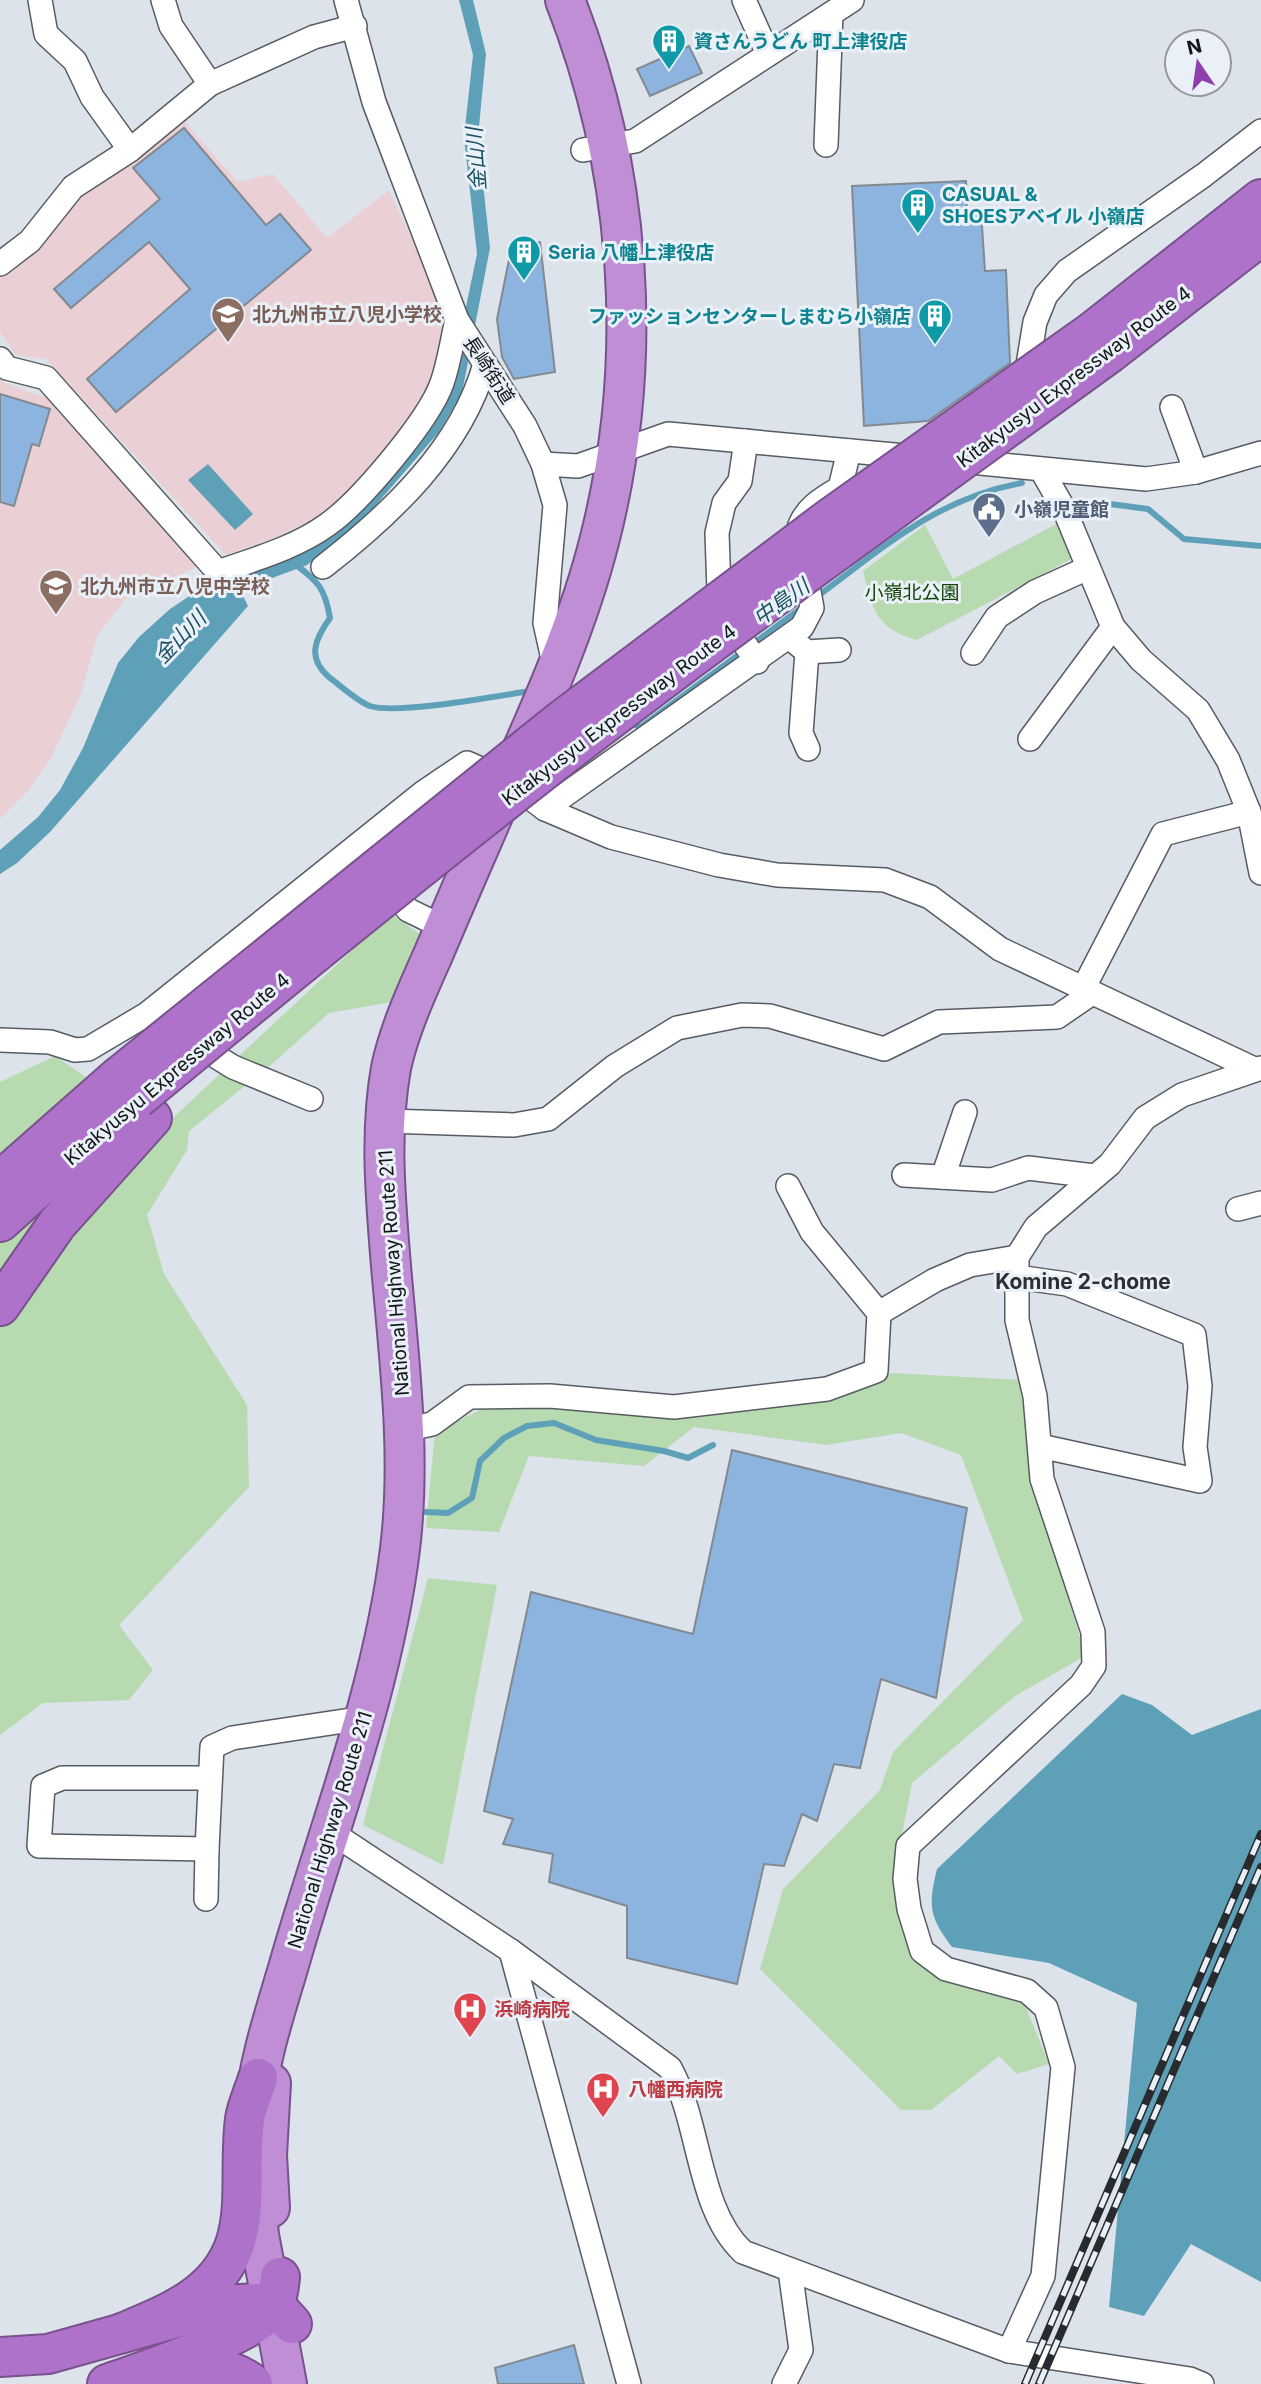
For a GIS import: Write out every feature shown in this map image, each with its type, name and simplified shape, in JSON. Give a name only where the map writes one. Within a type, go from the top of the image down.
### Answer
[{"type":"highway","name":"National Highway Route 211","points":[[541,0],[596,147]]},
{"type":"highway","name":"National Highway Route 211","points":[[306,2384],[281,2303],[254,2181],[258,2078],[388,1630],[397,1568],[407,1457],[383,1176],[392,1066],[413,1001],[555,668],[598,543],[617,451],[597,227],[596,147],[586,58],[565,0]]},
{"type":"highway","name":"Kitakyusyu Expressway Route 4","points":[[0,1181],[136,1098],[360,914],[586,738],[839,549],[1102,342],[1261,199]]},
{"type":"highway","name":"Kitakyusyu Expressway Route 4","points":[[0,1222],[559,722],[830,519],[1261,236]]},
{"type":"highway","points":[[0,1165],[33,1135],[136,1098]]},
{"type":"highway","points":[[0,1306],[57,1224],[136,1098]]},
{"type":"highway","name":"National Highway Route 211","points":[[281,1994],[269,2101],[267,2155],[287,2384]]},
{"type":"highway","points":[[122,2333],[170,2313],[192,2299],[210,2285],[226,2265],[238,2241],[243,2213],[245,2118],[258,2078]]},
{"type":"highway","points":[[0,2357],[48,2354],[223,2305],[281,2303]]},
{"type":"highway","points":[[107,2384],[220,2340],[257,2322],[281,2303]]},
{"type":"highway","points":[[125,2384],[191,2368],[211,2367],[229,2370],[253,2384]]},
{"type":"street","points":[[40,0],[46,34],[75,61],[92,97],[130,150]]},
{"type":"street","points":[[163,0],[171,26],[210,84]]},
{"type":"street","name":"長崎街道","points":[[346,0],[374,102],[457,320],[525,426],[543,464],[555,505],[545,623],[555,668]]},
{"type":"street","points":[[744,0],[768,54]]},
{"type":"street","points":[[596,147],[635,141],[852,0]]},
{"type":"street","points":[[826,145],[831,14]]},
{"type":"street","points":[[0,264],[30,242],[73,187],[130,150],[210,84],[314,37],[355,26]]},
{"type":"street","points":[[1010,465],[1035,322],[1046,295],[1067,271],[1204,175],[1261,131]]},
{"type":"street","points":[[0,359],[7,368],[46,378],[218,572],[278,551],[328,525],[372,482],[412,433],[442,385],[457,320]]},
{"type":"street","points":[[323,567],[369,531],[439,453],[476,396],[485,364]]},
{"type":"street","points":[[1172,407],[1196,472]]},
{"type":"street","points":[[543,464],[578,466],[668,434],[1146,479],[1196,472],[1261,453]]},
{"type":"street","points":[[746,441],[740,481],[724,503],[717,533],[719,591],[726,616],[755,659]]},
{"type":"street","points":[[808,749],[801,733],[798,644],[812,608],[798,531],[800,522],[815,503],[840,488],[849,451]]},
{"type":"street","points":[[1041,470],[1065,511],[1113,627],[1141,660],[1198,710],[1228,760],[1249,812],[1261,873]]},
{"type":"street","points":[[973,653],[997,617],[1035,592],[1088,568]]},
{"type":"street","points":[[1030,739],[1113,627]]},
{"type":"street","points":[[545,809],[755,659],[798,644],[839,650]]},
{"type":"street","points":[[0,1040],[50,1042],[75,1051],[88,1049],[147,1014],[424,792],[467,763],[508,781],[545,809],[611,837],[777,876],[885,880],[930,897],[1000,949],[1257,1068]]},
{"type":"street","points":[[386,1121],[514,1125],[548,1119],[615,1066],[677,1028],[742,1015],[770,1016],[884,1049],[939,1022],[1057,1017],[1088,991],[1163,834],[1249,812]]},
{"type":"street","points":[[358,845],[408,909],[444,928]]},
{"type":"street","points":[[147,1014],[233,1067],[311,1099]]},
{"type":"street","points":[[1009,2351],[1042,2276],[1063,2067],[1046,2008],[1027,1991],[946,1969],[922,1951],[909,1909],[905,1879],[908,1846],[1081,1685],[1094,1666],[1093,1632],[1042,1479],[1035,1396],[1017,1320],[1017,1267],[1036,1227],[1110,1164],[1145,1118],[1182,1096],[1257,1068]]},
{"type":"street","points":[[943,1177],[965,1112]]},
{"type":"street","points":[[904,1175],[992,1180],[1028,1168],[1094,1176]]},
{"type":"street","points":[[404,1430],[432,1424],[468,1397],[550,1396],[674,1407],[827,1389],[876,1371],[879,1313],[812,1232],[788,1186]]},
{"type":"street","points":[[1238,1209],[1261,1203]]},
{"type":"street","points":[[879,1313],[935,1280],[958,1270],[1017,1267],[1067,1283],[1194,1335],[1200,1386],[1195,1447],[1200,1482],[1040,1446]]},
{"type":"street","points":[[206,1899],[212,1747],[232,1738],[364,1717]]},
{"type":"street","points":[[207,1849],[39,1846],[43,1786],[62,1779],[210,1778]]},
{"type":"street","points":[[331,1832],[511,1951],[670,2068],[683,2091],[720,2226],[743,2252],[1009,2351],[1191,2379],[1202,2384]]},
{"type":"street","points":[[511,1951],[629,2384]]},
{"type":"street","points":[[784,2384],[801,2350],[790,2270]]},
{"type":"shaded area","name":"北九州市立八児小学校","points":[[181,118],[238,182],[273,174],[327,238],[389,190],[455,329],[429,395],[373,471],[322,515],[279,536],[226,555],[46,359],[15,355],[0,332],[0,273],[76,191]]},
{"type":"shaded area","name":"北九州市立八児中学校","points":[[0,377],[3,382],[54,401],[200,566],[127,597],[97,636],[81,694],[51,758],[28,791],[0,819]]},
{"type":"green space","name":"小嶺北公園","points":[[1058,523],[1073,558],[917,640],[892,630],[873,607],[863,571],[925,525],[953,579]]},
{"type":"green space","points":[[391,914],[424,937],[403,1000],[329,1013],[272,1064],[189,1131],[187,1150],[147,1215],[164,1274],[247,1405],[249,1487],[119,1625],[153,1670],[129,1700],[43,1703],[0,1735],[0,1082],[55,1056],[161,1129]]},
{"type":"green space","points":[[891,1373],[1023,1380],[1035,1480],[1085,1656],[1015,1696],[912,1783],[900,1845],[911,1952],[948,1982],[1024,2003],[1049,2064],[1017,2074],[999,2056],[931,2110],[901,2110],[760,1969],[783,1889],[880,1790],[893,1752],[1023,1620],[961,1455],[901,1433],[826,1445],[694,1427],[644,1466],[529,1456],[499,1532],[426,1528],[435,1433],[499,1400],[832,1396]]},
{"type":"green space","points":[[428,1578],[497,1585],[443,1865],[363,1825]]},
{"type":"water","name":"金山川","points":[[459,0],[473,0],[486,54],[478,137],[490,248],[462,393],[439,432],[357,527],[307,565],[240,590],[248,606],[50,832],[17,863],[0,874],[0,850],[38,817],[60,790],[83,748],[118,663],[139,637],[170,609],[203,587],[355,510],[458,345],[477,254],[464,137],[473,55]]},
{"type":"water","points":[[208,464],[253,514],[235,530],[188,480]]},
{"type":"water","points":[[1122,1694],[1152,1705],[1192,1735],[1261,1709],[1261,2282],[1191,2244],[1144,2316],[1109,2307],[1137,2003],[1049,1963],[952,1947],[932,1911],[932,1893],[937,1869]]},
{"type":"building","name":"資さんうどん 町上津役店","points":[[689,46],[702,73],[650,96],[637,69]]},
{"type":"building","points":[[184,128],[266,225],[280,214],[311,250],[116,412],[87,379],[190,289],[149,242],[71,308],[54,289],[160,199],[133,168]]},
{"type":"building","name":"ファッションセンターしまむら小嶺店","points":[[966,181],[967,211],[981,211],[985,271],[1006,270],[1010,363],[928,421],[864,426],[852,186]]},
{"type":"building","name":"Seria 八幡上津役店","points":[[540,242],[555,372],[514,379],[502,357],[497,319],[512,245]]},
{"type":"building","points":[[0,394],[50,409],[39,446],[32,444],[14,506],[0,502]]},
{"type":"building","points":[[732,1450],[967,1508],[936,1698],[881,1679],[860,1768],[834,1764],[817,1821],[802,1814],[784,1866],[764,1864],[737,1984],[627,1958],[627,1906],[549,1882],[553,1854],[503,1844],[513,1819],[484,1811],[531,1592],[693,1634]]},
{"type":"building","points":[[574,2345],[584,2384],[498,2384],[495,2368]]},
{"type":"waterway","name":"中島川","points":[[815,598],[912,527],[937,513],[991,490],[1022,483]]},
{"type":"waterway","name":"中島川","points":[[1095,502],[1148,509],[1184,539],[1261,546]]},
{"type":"waterway","name":"中島川","points":[[295,564],[320,587],[328,608],[330,618],[320,633],[315,648],[318,663],[330,678],[365,704],[383,708],[424,707],[530,691]]},
{"type":"waterway","name":"中島川","points":[[628,723],[641,727],[804,606]]},
{"type":"waterway","points":[[426,1512],[448,1513],[472,1498],[480,1461],[504,1438],[527,1426],[554,1423],[596,1440],[664,1451],[688,1458],[713,1445]]},
{"type":"railway","points":[[1025,2384],[1261,1834]]},
{"type":"railway","points":[[1039,2384],[1261,1867]]},
{"type":"place","name":"資さんうどん 町上津役店","points":[[669,71]]},
{"type":"place","name":"CASUAL & SHOESアベイル 小嶺店","points":[[918,235]]},
{"type":"place","name":"Seria 八幡上津役店","points":[[524,282]]},
{"type":"place","name":"北九州市立八児小学校","points":[[228,344]]},
{"type":"place","name":"ファッションセンターしまむら小嶺店","points":[[935,346]]},
{"type":"place","name":"小嶺児童館","points":[[989,539]]},
{"type":"place","name":"北九州市立八児中学校","points":[[56,616]]},
{"type":"place","name":"浜崎病院","points":[[470,2039]]},
{"type":"place","name":"八幡西病院","points":[[603,2119]]},
{"type":"district","name":"Komine 2-chome","points":[[1083,1281]]}]
